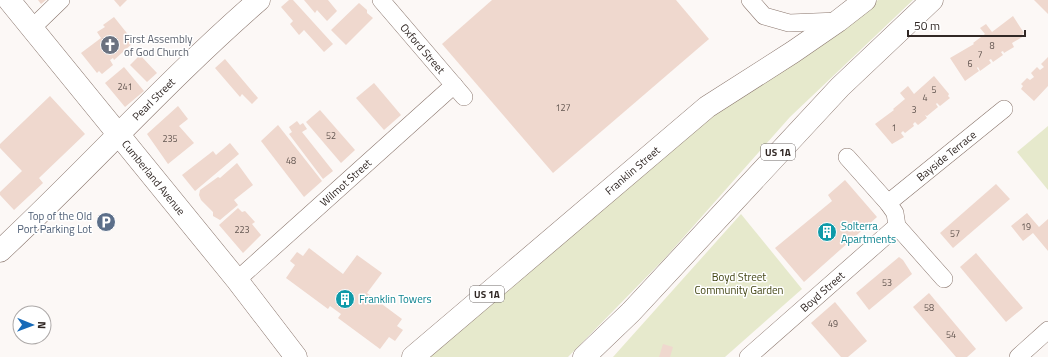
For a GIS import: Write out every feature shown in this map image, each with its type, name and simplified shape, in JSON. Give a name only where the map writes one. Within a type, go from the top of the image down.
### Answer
[{"type":"main road","name":"Cumberland Avenue","points":[[9,0],[31,29],[237,280],[296,357]]},
{"type":"main road","name":"Pearl Street","points":[[0,251],[106,149],[118,134],[259,0]]},
{"type":"main road","name":"Franklin Street","points":[[413,357],[707,107],[838,21],[865,0]]},
{"type":"main road","name":"US 1A","points":[[584,357],[631,312],[840,87],[932,0]]},
{"type":"street","points":[[31,29],[61,0]]},
{"type":"street","name":"Oxford Street","points":[[381,0],[459,91]]},
{"type":"street","points":[[750,0],[764,16],[789,23],[838,21]]},
{"type":"street","name":"Wilmot Street","points":[[237,280],[459,91]]},
{"type":"street","name":"Bayside Terrace","points":[[888,203],[1004,109]]},
{"type":"street","points":[[847,157],[888,203],[895,213],[897,226],[944,279]]},
{"type":"street","name":"Boyd Street","points":[[748,357],[897,226]]},
{"type":"street","points":[[1018,357],[1048,330]]},
{"type":"green space","points":[[878,0],[913,0],[790,117],[666,257],[568,357],[426,357],[715,111],[846,28]]},
{"type":"green space","points":[[1048,126],[1048,190],[1017,152]]},
{"type":"green space","name":"Boyd Street Community Garden","points":[[741,214],[802,289],[725,357],[613,357]]},
{"type":"building","points":[[38,0],[46,0],[41,4]]},
{"type":"building","points":[[114,0],[127,0],[120,7]]},
{"type":"building","points":[[289,0],[293,0],[333,44],[324,52],[304,30],[299,35],[290,24],[293,21],[281,7]]},
{"type":"building","points":[[304,0],[328,0],[337,11],[327,21],[317,10],[315,13]]},
{"type":"building","points":[[492,0],[676,0],[709,39],[553,173],[442,44]]},
{"type":"building","points":[[1034,0],[1048,0],[1048,14]]},
{"type":"building","points":[[359,3],[373,18],[346,45],[331,30]]},
{"type":"building","points":[[1013,16],[1024,33],[1022,34],[1024,36],[1012,43],[1014,47],[1004,53],[1003,51],[1001,52],[1003,55],[993,62],[991,59],[989,60],[991,63],[980,71],[978,67],[977,68],[979,71],[965,81],[950,58],[974,44],[973,43],[985,34],[980,28],[986,24],[992,32]]},
{"type":"building","name":"First Assembly of God Church","points":[[114,17],[134,42],[114,60],[113,58],[110,60],[113,65],[102,74],[99,71],[97,73],[81,53],[101,38],[97,32],[105,27],[103,25]]},
{"type":"building","points":[[140,55],[157,73],[147,82],[130,65]]},
{"type":"building","points":[[1048,57],[1048,86],[1034,101],[1021,89],[1023,86],[1021,84],[1027,78],[1030,80],[1034,77],[1031,73],[1037,67],[1040,70],[1044,67],[1041,64]]},
{"type":"building","points":[[225,59],[258,98],[252,104],[242,94],[240,97],[215,68]]},
{"type":"building","points":[[124,67],[144,91],[125,107],[105,83]]},
{"type":"building","points":[[934,76],[949,94],[948,96],[950,98],[940,106],[937,103],[936,104],[938,107],[927,116],[925,115],[927,118],[918,125],[915,122],[913,124],[914,126],[905,133],[903,131],[901,133],[904,137],[892,144],[875,124],[894,110],[893,109],[905,99],[900,93],[908,86],[914,94]]},
{"type":"building","points":[[374,83],[401,115],[384,130],[356,98]]},
{"type":"building","points":[[50,96],[85,134],[39,178],[43,183],[14,210],[0,195],[0,192],[22,171],[0,148],[0,144]]},
{"type":"building","points":[[178,106],[188,119],[179,126],[194,143],[168,164],[147,134]]},
{"type":"building","points":[[320,110],[355,150],[341,163],[306,122]]},
{"type":"building","points":[[297,121],[300,125],[303,123],[307,129],[302,132],[333,171],[323,179],[289,134],[292,132],[289,127]]},
{"type":"building","points":[[278,125],[322,181],[304,197],[261,141]]},
{"type":"building","points":[[230,143],[239,154],[195,191],[182,175],[213,151],[216,155]]},
{"type":"building","points":[[237,163],[253,185],[234,200],[238,205],[220,220],[213,216],[213,212],[201,200],[199,195],[200,190],[218,177],[220,178]]},
{"type":"building","name":"Solterra Apartments","points":[[845,180],[877,217],[804,282],[775,248],[832,201],[828,195]]},
{"type":"building","points":[[996,184],[1010,199],[953,248],[940,233]]},
{"type":"building","points":[[238,208],[242,212],[245,211],[255,222],[252,224],[261,235],[243,253],[219,225]]},
{"type":"building","points":[[1027,213],[1039,227],[1048,219],[1048,251],[1033,233],[1023,241],[1011,226]]},
{"type":"building","name":"Franklin Towers","points":[[309,248],[343,274],[357,255],[382,273],[367,293],[402,319],[397,326],[403,330],[395,341],[389,337],[380,349],[338,318],[341,314],[330,306],[328,309],[286,278],[295,265],[290,261],[297,252],[303,256]]},
{"type":"building","points":[[976,253],[1023,308],[1006,322],[960,267]]},
{"type":"building","points":[[899,257],[903,260],[912,274],[869,310],[856,293]]},
{"type":"building","points":[[929,293],[976,349],[967,357],[956,357],[913,307]]},
{"type":"building","points":[[835,302],[867,341],[848,357],[841,357],[811,323]]},
{"type":"building","points":[[663,344],[673,347],[670,357],[659,357]]},
{"type":"place","name":"First Assembly of God Church","points":[[110,45]]},
{"type":"place","name":"Top of the Old Port Parking Lot","points":[[106,222]]},
{"type":"place","name":"Solterra Apartments","points":[[827,232]]},
{"type":"place","name":"Franklin Towers","points":[[345,299]]}]
